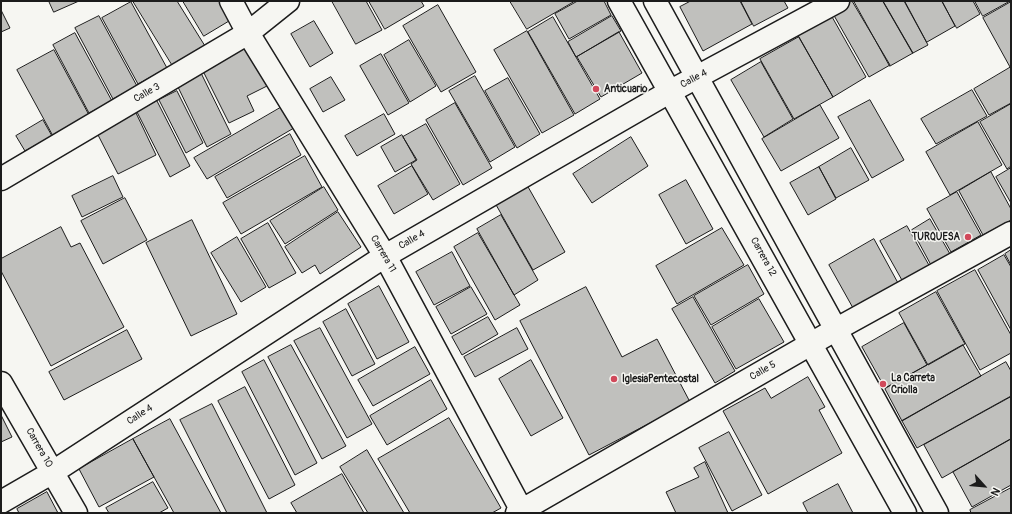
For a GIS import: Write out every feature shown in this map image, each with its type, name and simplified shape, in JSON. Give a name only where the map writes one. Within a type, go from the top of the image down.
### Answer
[{"type":"street","name":"Carrera 11","points":[[231,1],[248,33],[385,256],[520,512]]},
{"type":"street","name":"Calle 3","points":[[1,178],[248,33],[288,1]]},
{"type":"street","name":"Carrera 12","points":[[619,1],[671,91],[905,513]]},
{"type":"street","points":[[655,1],[696,78],[937,513]]},
{"type":"street","name":"Calle 4","points":[[1,502],[52,472],[385,256],[671,91],[838,1]]},
{"type":"street","name":"Calle 5","points":[[520,512],[835,330],[1011,233]]},
{"type":"street","name":"Carrera 10","points":[[1,383],[76,513]]},
{"type":"building","points":[[49,1],[79,1],[54,12]]},
{"type":"building","points":[[133,1],[177,1],[205,46],[173,66]]},
{"type":"building","points":[[183,1],[224,1],[234,18],[204,36]]},
{"type":"building","points":[[332,1],[366,1],[382,30],[356,44]]},
{"type":"building","points":[[369,1],[421,1],[424,6],[385,29]]},
{"type":"building","points":[[510,1],[575,1],[527,29]]},
{"type":"building","points":[[578,1],[604,1],[611,15],[569,39],[555,14]]},
{"type":"building","points":[[691,1],[740,1],[752,24],[703,51],[680,7]]},
{"type":"building","points":[[741,1],[784,1],[788,8],[754,26]]},
{"type":"building","points":[[852,1],[890,65],[869,77],[832,12]]},
{"type":"building","points":[[854,1],[883,1],[913,53],[890,66]]},
{"type":"building","points":[[883,1],[904,1],[928,45],[913,53]]},
{"type":"building","points":[[905,1],[942,1],[955,26],[927,42]]},
{"type":"building","points":[[942,1],[973,1],[980,14],[957,28]]},
{"type":"building","points":[[975,1],[1010,1],[983,16]]},
{"type":"building","points":[[131,2],[167,68],[138,84],[102,18]]},
{"type":"building","points":[[1011,2],[1011,67],[1010,67],[983,18]]},
{"type":"building","points":[[438,5],[476,72],[441,92],[403,26]]},
{"type":"building","points":[[1,10],[10,28],[1,32]]},
{"type":"building","points":[[831,15],[866,77],[833,97],[797,34]]},
{"type":"building","points":[[99,16],[137,86],[113,99],[75,28]]},
{"type":"building","points":[[612,16],[621,31],[576,57],[568,42]]},
{"type":"building","points":[[553,17],[600,99],[575,114],[528,32]]},
{"type":"building","points":[[314,21],[333,53],[310,67],[291,34]]},
{"type":"building","points":[[527,31],[574,115],[542,133],[494,50]]},
{"type":"building","points":[[619,32],[642,73],[601,97],[577,57]]},
{"type":"building","points":[[75,33],[112,101],[89,113],[53,45]]},
{"type":"building","points":[[799,37],[833,97],[794,119],[760,59]]},
{"type":"building","points":[[409,40],[436,86],[410,102],[384,55]]},
{"type":"building","points":[[246,44],[267,86],[247,96],[254,111],[229,123],[201,67]]},
{"type":"building","points":[[54,50],[89,115],[53,136],[17,70]]},
{"type":"building","points":[[381,54],[409,103],[388,115],[360,66]]},
{"type":"building","points":[[761,62],[793,119],[764,137],[731,80]]},
{"type":"building","points":[[1011,67],[1011,103],[989,115],[974,89]]},
{"type":"building","points":[[201,73],[231,134],[207,147],[177,85]]},
{"type":"building","points":[[475,76],[515,147],[490,162],[449,91]]},
{"type":"building","points":[[331,77],[345,100],[323,112],[310,89]]},
{"type":"building","points":[[508,78],[540,134],[517,148],[485,91]]},
{"type":"building","points":[[972,90],[987,116],[936,144],[921,119]]},
{"type":"building","points":[[177,91],[203,143],[186,153],[159,100]]},
{"type":"building","points":[[870,100],[904,160],[872,178],[838,117]]},
{"type":"building","points":[[157,101],[190,166],[170,177],[137,112]]},
{"type":"building","points":[[455,103],[492,168],[463,185],[426,120]]},
{"type":"building","points":[[287,104],[299,125],[207,179],[194,158]]},
{"type":"building","points":[[1011,104],[1011,166],[1007,169],[980,122]]},
{"type":"building","points":[[820,105],[839,138],[781,171],[762,139]]},
{"type":"building","points":[[136,113],[156,155],[118,174],[97,133]]},
{"type":"building","points":[[384,114],[395,134],[357,156],[345,136]]},
{"type":"building","points":[[43,120],[52,136],[25,151],[16,136]]},
{"type":"building","points":[[978,122],[1002,165],[950,195],[926,152]]},
{"type":"building","points":[[426,124],[460,184],[433,200],[411,164],[417,160],[403,137]]},
{"type":"building","points":[[290,134],[301,155],[227,198],[215,177]]},
{"type":"building","points":[[402,135],[416,160],[395,172],[381,147]]},
{"type":"building","points":[[631,137],[648,166],[592,203],[573,174]]},
{"type":"building","points":[[851,148],[869,180],[836,198],[819,167]]},
{"type":"building","points":[[305,156],[322,187],[241,234],[223,203]]},
{"type":"building","points":[[412,166],[428,194],[394,214],[378,186]]},
{"type":"building","points":[[819,167],[836,199],[808,215],[790,183]]},
{"type":"building","points":[[1011,168],[1011,203],[996,177]]},
{"type":"building","points":[[991,172],[1011,209],[1011,220],[983,235],[959,191]]},
{"type":"building","points":[[113,176],[123,197],[82,217],[72,196]]},
{"type":"building","points":[[686,180],[713,229],[686,244],[659,195]]},
{"type":"building","points":[[527,185],[565,252],[533,270],[495,203]]},
{"type":"building","points":[[324,187],[338,210],[285,244],[270,221]]},
{"type":"building","points":[[957,192],[981,235],[951,252],[927,209]]},
{"type":"building","points":[[125,198],[147,240],[103,264],[81,221]]},
{"type":"building","points":[[338,212],[361,247],[320,274],[315,265],[302,273],[285,247]]},
{"type":"building","points":[[501,215],[538,280],[514,295],[477,229]]},
{"type":"building","points":[[930,219],[950,254],[931,265],[912,230]]},
{"type":"building","points":[[192,220],[237,314],[191,336],[146,243]]},
{"type":"building","points":[[268,223],[296,273],[269,288],[241,239]]},
{"type":"building","points":[[907,226],[930,267],[903,282],[880,241]]},
{"type":"building","points":[[61,227],[71,247],[80,243],[124,327],[51,366],[1,271],[1,259]]},
{"type":"building","points":[[722,228],[744,265],[677,304],[656,266]]},
{"type":"building","points":[[478,233],[520,305],[495,320],[454,247]]},
{"type":"building","points":[[237,237],[266,287],[241,302],[211,253]]},
{"type":"building","points":[[874,239],[898,283],[853,308],[829,265]]},
{"type":"building","points":[[1011,250],[1011,265],[1005,254]]},
{"type":"building","points":[[452,252],[470,286],[434,305],[416,272]]},
{"type":"building","points":[[1004,255],[1011,267],[1011,330],[978,270]]},
{"type":"building","points":[[748,265],[764,294],[711,325],[694,296]]},
{"type":"building","points":[[975,270],[1011,335],[1011,353],[980,370],[937,291]]},
{"type":"building","points":[[379,286],[409,342],[377,359],[348,304]]},
{"type":"building","points":[[471,287],[487,314],[451,334],[436,307]]},
{"type":"building","name":"IglesiaPentecostal","points":[[586,287],[622,357],[657,339],[690,402],[589,455],[520,321]]},
{"type":"building","points":[[936,292],[965,344],[928,365],[899,313]]},
{"type":"building","points":[[693,297],[735,371],[715,383],[672,309]]},
{"type":"building","points":[[759,299],[784,342],[736,369],[712,327]]},
{"type":"building","points":[[346,309],[375,364],[352,376],[323,322]]},
{"type":"building","points":[[488,317],[498,334],[462,355],[452,337]]},
{"type":"building","points":[[904,323],[927,365],[885,388],[862,347]]},
{"type":"building","points":[[320,328],[372,424],[347,438],[294,341]]},
{"type":"building","points":[[517,328],[528,349],[475,377],[464,357]]},
{"type":"building","points":[[127,330],[142,359],[64,400],[49,372]]},
{"type":"building","points":[[291,345],[346,446],[322,459],[268,357]]},
{"type":"building","points":[[963,345],[981,376],[902,421],[885,389]]},
{"type":"building","points":[[415,347],[430,374],[373,406],[358,380]]},
{"type":"building","points":[[264,360],[317,463],[295,475],[242,372]]},
{"type":"building","points":[[531,360],[563,418],[531,436],[499,379]]},
{"type":"building","points":[[1006,362],[1011,371],[1011,396],[917,448],[902,421]]},
{"type":"building","points":[[808,377],[825,407],[819,410],[842,453],[768,494],[723,411],[765,388],[771,398]]},
{"type":"building","points":[[431,380],[447,409],[387,445],[370,416]]},
{"type":"building","points":[[245,387],[295,485],[269,499],[218,401]]},
{"type":"building","points":[[1011,397],[1011,439],[942,478],[924,445]]},
{"type":"building","points":[[212,404],[267,513],[227,513],[180,420]]},
{"type":"building","points":[[1,415],[12,437],[1,442]]},
{"type":"building","points":[[449,418],[501,508],[492,513],[410,513],[378,459]]},
{"type":"building","points":[[170,419],[221,513],[174,513],[133,439]]},
{"type":"building","points":[[729,432],[762,495],[732,511],[699,448]]},
{"type":"building","points":[[133,439],[154,477],[99,507],[79,469]]},
{"type":"building","points":[[1011,439],[1011,485],[972,507],[953,472]]},
{"type":"building","points":[[367,450],[404,513],[368,513],[340,467]]},
{"type":"building","points":[[705,462],[728,513],[676,513],[666,492],[699,477],[694,468]]},
{"type":"building","points":[[342,474],[364,513],[297,513],[291,503]]},
{"type":"building","points":[[153,482],[168,508],[159,513],[109,513],[106,508]]},
{"type":"building","points":[[838,484],[853,513],[808,513],[803,503]]},
{"type":"building","points":[[1011,488],[1011,513],[971,513],[970,510]]},
{"type":"building","points":[[47,492],[58,513],[19,513],[17,509]]},
{"type":"place","name":"Anticuario","points":[[596,89]]},
{"type":"place","name":"TURQUESA","points":[[968,237]]},
{"type":"place","name":"IglesiaPentecostal","points":[[614,379]]},
{"type":"place","name":"La Carreta Criolla","points":[[883,384]]}]
